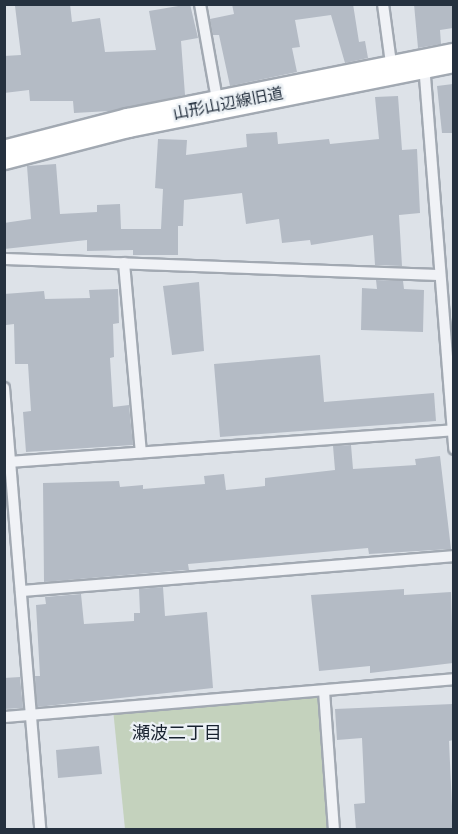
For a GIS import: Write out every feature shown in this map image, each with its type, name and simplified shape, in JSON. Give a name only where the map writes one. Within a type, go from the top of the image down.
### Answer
[{"type":"street","name":"山形山辺線旧道","points":[[4,155],[128,123],[453,58]]},
{"type":"lane","points":[[200,4],[218,105]]},
{"type":"lane","points":[[383,4],[392,71]]},
{"type":"lane","points":[[423,64],[440,275],[448,301],[453,449]]},
{"type":"lane","points":[[4,259],[440,275]]},
{"type":"lane","points":[[124,263],[141,452]]},
{"type":"lane","points":[[4,388],[40,830]]},
{"type":"lane","points":[[10,462],[452,430]]},
{"type":"lane","points":[[21,591],[453,556]]},
{"type":"lane","points":[[4,717],[453,679]]},
{"type":"lane","points":[[324,691],[334,830]]},
{"type":"green space","points":[[324,691],[334,829],[125,829],[113,709]]},
{"type":"building","points":[[70,4],[72,22],[100,18],[105,52],[156,50],[149,11],[190,4],[198,38],[181,41],[185,95],[110,111],[74,113],[73,101],[30,101],[29,90],[4,93],[4,56],[21,55],[15,6]]},
{"type":"building","points":[[232,4],[353,4],[359,42],[365,41],[368,58],[345,63],[331,15],[295,20],[300,47],[292,48],[297,72],[230,86],[219,35],[213,35],[210,19],[234,14]]},
{"type":"building","points":[[414,4],[453,4],[453,28],[440,30],[441,44],[418,48]]},
{"type":"building","points":[[453,84],[453,133],[442,133],[437,86]]},
{"type":"building","points":[[398,96],[402,150],[417,149],[420,213],[399,215],[402,266],[375,265],[373,235],[311,245],[310,240],[282,243],[279,219],[246,224],[242,193],[184,200],[183,226],[178,226],[178,255],[133,255],[133,250],[87,251],[87,240],[4,249],[4,223],[31,219],[27,166],[56,164],[60,214],[97,212],[97,205],[120,204],[121,229],[161,229],[163,189],[155,188],[158,139],[187,140],[186,155],[247,147],[246,134],[277,132],[278,144],[329,139],[330,144],[379,139],[375,97]]},
{"type":"building","points":[[376,280],[403,281],[404,289],[424,290],[423,332],[361,330],[362,288],[377,289]]},
{"type":"building","points":[[199,282],[204,351],[172,355],[163,286]]},
{"type":"building","points":[[118,289],[119,323],[113,324],[114,357],[110,358],[113,407],[129,405],[133,445],[26,452],[23,412],[31,411],[28,364],[15,364],[14,324],[6,325],[4,294],[44,291],[45,299],[90,298],[89,290]]},
{"type":"building","points":[[320,355],[324,402],[434,393],[436,421],[220,437],[214,364]]},
{"type":"building","points":[[351,445],[353,469],[416,465],[415,459],[440,456],[451,549],[369,554],[368,548],[188,564],[189,570],[44,582],[43,483],[119,481],[120,487],[143,485],[143,489],[205,484],[204,476],[224,474],[226,490],[265,486],[265,478],[335,470],[333,446]]},
{"type":"building","points":[[163,587],[165,616],[207,612],[213,688],[37,707],[35,676],[40,676],[36,605],[46,604],[45,597],[81,594],[84,624],[134,621],[134,613],[140,613],[139,589]]},
{"type":"building","points":[[404,589],[404,595],[451,592],[453,663],[370,673],[370,666],[319,671],[311,595]]},
{"type":"building","points":[[20,677],[23,708],[4,709],[4,678]]},
{"type":"building","points":[[453,704],[453,740],[449,741],[453,828],[356,830],[354,804],[365,803],[362,738],[337,740],[335,709]]},
{"type":"building","points":[[99,746],[102,774],[58,778],[56,750]]},
{"type":"district","name":"瀬波二丁目","points":[[177,733]]}]
